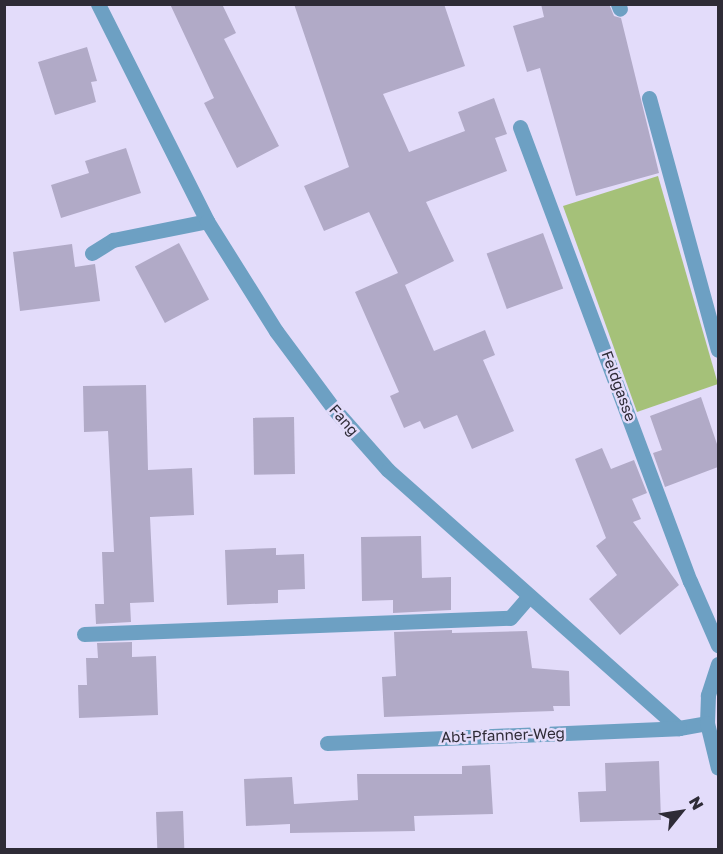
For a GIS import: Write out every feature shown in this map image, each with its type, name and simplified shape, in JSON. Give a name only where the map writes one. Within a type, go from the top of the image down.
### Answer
[{"type":"street","name":"Fang","points":[[98,4],[207,221],[276,331],[334,409],[388,470],[679,728]]},
{"type":"street","points":[[649,98],[718,350]]},
{"type":"street","name":"Feldgasse","points":[[520,127],[690,581],[718,645]]},
{"type":"street","points":[[92,253],[113,240],[207,221]]},
{"type":"street","points":[[84,634],[510,618],[529,596]]},
{"type":"street","points":[[718,664],[708,695],[707,723],[718,768]]},
{"type":"street","points":[[679,728],[707,723]]},
{"type":"street","name":"Abt-Pfanner-Weg","points":[[327,743],[679,728]]},
{"type":"green space","points":[[658,176],[718,384],[637,412],[563,206]]},
{"type":"building","points":[[170,4],[222,4],[236,33],[224,39],[279,146],[237,168],[204,103],[214,98]]},
{"type":"building","points":[[294,4],[444,4],[465,66],[383,94],[409,152],[465,131],[458,112],[494,98],[507,134],[495,138],[507,171],[426,202],[454,261],[405,285],[434,351],[485,330],[495,355],[483,360],[514,431],[472,449],[457,415],[424,429],[420,421],[404,428],[390,396],[399,392],[355,292],[398,273],[369,212],[324,231],[304,186],[349,167]]},
{"type":"building","points":[[541,4],[609,4],[614,16],[621,18],[659,173],[576,196],[540,68],[527,72],[513,26],[544,17]]},
{"type":"building","points":[[87,47],[97,81],[91,82],[96,102],[55,115],[38,62]]},
{"type":"building","points":[[126,148],[141,193],[61,218],[51,185],[89,173],[85,161]]},
{"type":"building","points":[[543,233],[563,288],[507,309],[487,254]]},
{"type":"building","points":[[179,243],[209,300],[165,323],[135,266]]},
{"type":"building","points":[[72,244],[75,267],[95,264],[100,301],[20,311],[13,252]]},
{"type":"building","points":[[146,385],[148,470],[192,468],[194,515],[150,517],[154,602],[130,603],[131,622],[96,624],[95,604],[104,604],[102,552],[114,552],[108,431],[84,432],[83,386]]},
{"type":"building","points":[[701,397],[718,447],[718,467],[665,487],[653,453],[662,450],[650,416]]},
{"type":"building","points":[[294,417],[295,474],[254,475],[253,418]]},
{"type":"building","points":[[602,448],[611,469],[634,460],[647,493],[632,499],[641,519],[633,522],[679,585],[620,635],[589,599],[617,575],[596,546],[606,538],[575,459]]},
{"type":"building","points":[[421,536],[422,578],[451,577],[451,610],[393,613],[393,600],[362,601],[361,537]]},
{"type":"building","points":[[276,548],[276,555],[304,554],[305,589],[278,590],[278,603],[227,605],[225,550]]},
{"type":"building","points":[[452,630],[452,633],[527,631],[532,668],[569,671],[570,706],[553,706],[554,711],[384,717],[382,677],[396,676],[394,632]]},
{"type":"building","points":[[132,642],[132,657],[156,656],[158,715],[79,718],[78,685],[87,685],[86,658],[98,658],[97,643]]},
{"type":"building","points":[[659,761],[661,820],[580,822],[578,792],[606,791],[605,763]]},
{"type":"building","points":[[490,765],[493,814],[414,816],[415,831],[290,833],[290,824],[246,826],[244,779],[292,777],[294,804],[358,800],[357,774],[462,774],[462,766]]},
{"type":"building","points":[[183,811],[184,849],[157,850],[156,812]]}]
